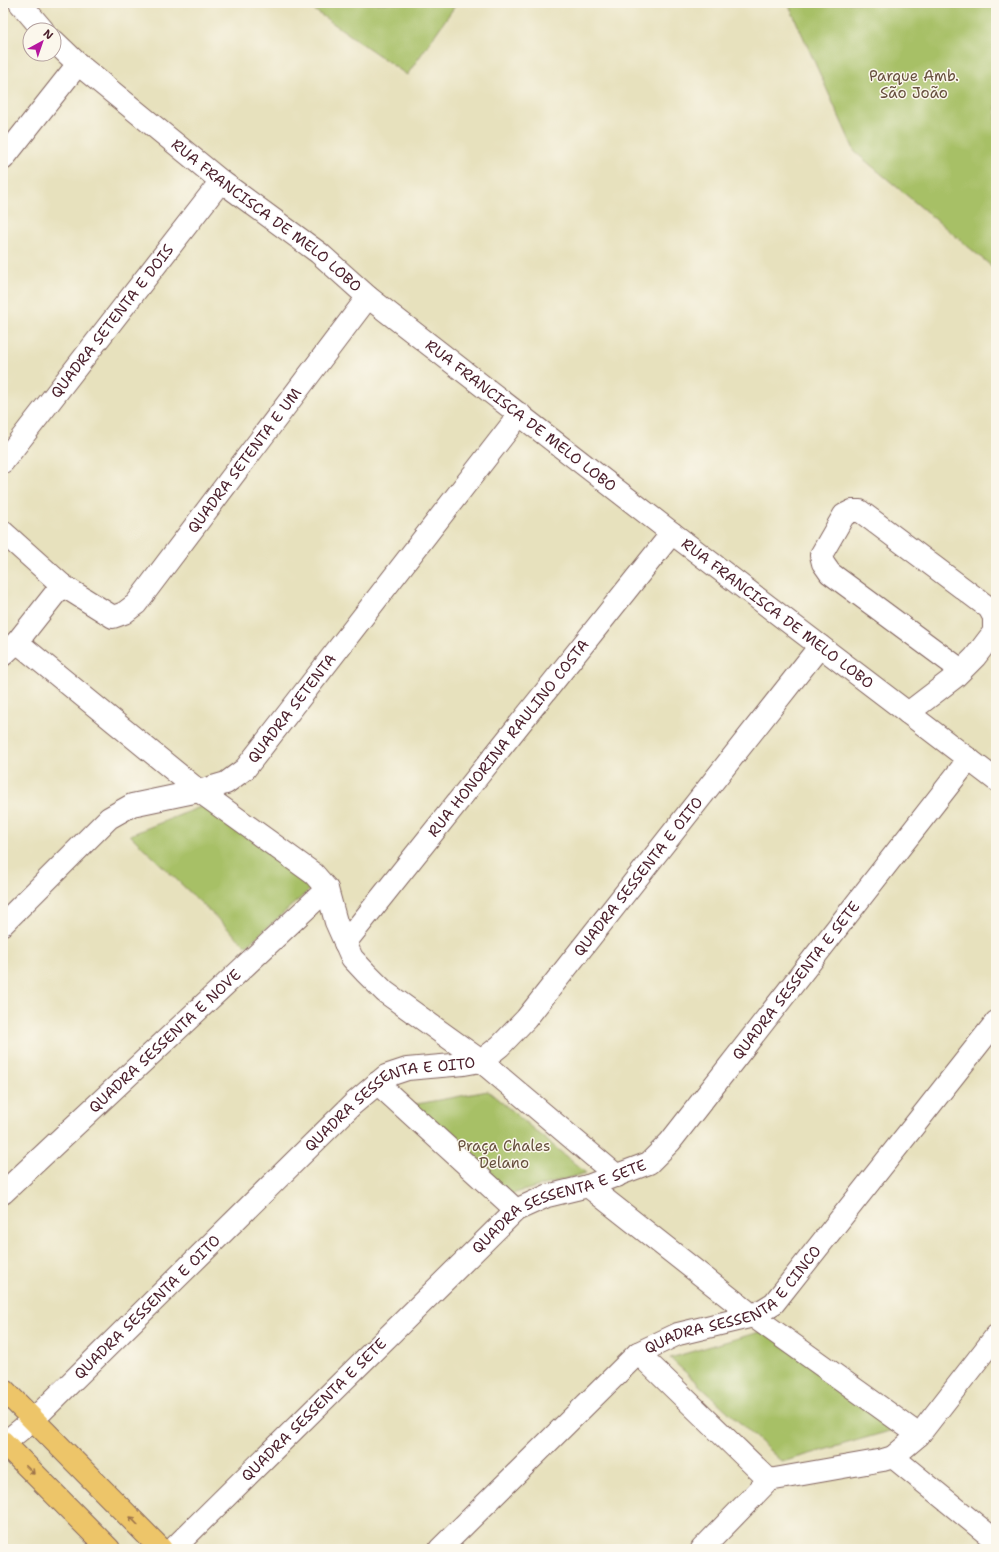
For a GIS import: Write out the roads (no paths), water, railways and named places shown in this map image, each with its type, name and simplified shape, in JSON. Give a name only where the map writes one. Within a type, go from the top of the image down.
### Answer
[{"type":"main road","points":[[3,1389],[161,1549]]},
{"type":"main road","points":[[3,1443],[109,1549]]},
{"type":"street","points":[[20,3],[36,22]]},
{"type":"street","name":"RUA FRANCISCA DE MELO LOBO","points":[[62,49],[78,64],[221,181],[319,253],[368,297],[672,533],[996,780]]},
{"type":"street","points":[[3,159],[78,64]]},
{"type":"street","name":"QUADRA SETENTA E DOIS","points":[[3,462],[221,181]]},
{"type":"street","name":"QUADRA SETENTA E UM","points":[[62,585],[113,617],[124,613],[136,604],[368,297]]},
{"type":"street","name":"QUADRA SETENTA","points":[[3,924],[109,818],[132,805],[199,791],[226,783],[245,770],[520,414]]},
{"type":"street","points":[[908,713],[961,670],[975,658],[994,632],[994,617],[988,608],[860,511],[852,511],[844,515],[821,555],[823,563],[830,572],[961,670]]},
{"type":"street","points":[[3,532],[62,585],[10,648],[199,791],[314,874],[327,889],[336,922],[352,958],[385,992],[481,1062],[617,1176]]},
{"type":"street","name":"RUA HONORINA RAULINO COSTA","points":[[345,943],[672,533]]},
{"type":"street","name":"QUADRA SESSENTA E OITO","points":[[3,1443],[34,1419],[353,1104],[377,1083],[386,1076],[407,1069],[481,1062],[500,1046],[526,1018],[820,646]]},
{"type":"street","name":"QUADRA SESSENTA E SETE","points":[[173,1549],[516,1210],[547,1196],[588,1186],[649,1163],[670,1142],[969,759]]},
{"type":"street","name":"QUADRA SESSENTA E NOVE","points":[[3,1193],[327,889]]},
{"type":"street","name":"QUADRA SESSENTA E CINCO","points":[[440,1549],[638,1353],[678,1334],[753,1316],[774,1303],[996,1022]]},
{"type":"street","points":[[377,1083],[516,1210]]},
{"type":"street","points":[[588,1186],[753,1316],[919,1435]]},
{"type":"street","points":[[702,1549],[769,1480],[893,1457],[919,1435],[996,1336]]},
{"type":"street","points":[[638,1353],[769,1480]]},
{"type":"street","points":[[893,1457],[996,1541]]},
{"type":"park label","name":"Parque Amb. São João","points":[[914,84]]},
{"type":"park label","name":"Praça Chales Delano","points":[[504,1154]]}]
